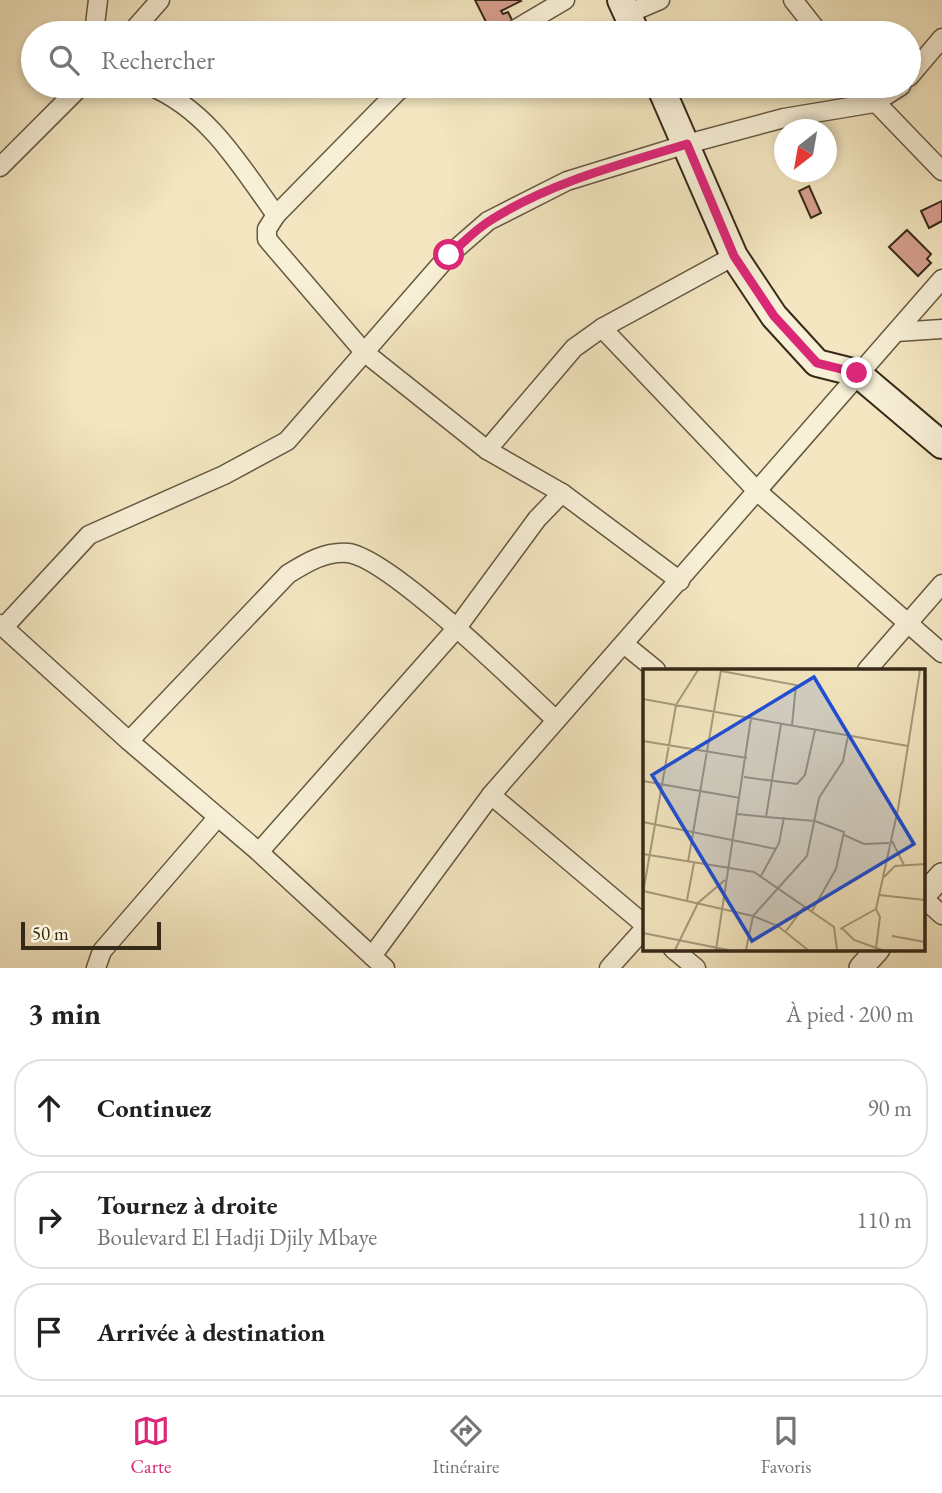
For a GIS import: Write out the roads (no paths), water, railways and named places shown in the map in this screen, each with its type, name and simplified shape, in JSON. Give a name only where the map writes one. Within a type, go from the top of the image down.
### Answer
[{"type":"main road","points":[[666,98],[734,256],[774,316],[817,363],[857,373],[942,446]]},
{"type":"street","points":[[95,21],[98,0]]},
{"type":"street","points":[[142,21],[160,0]]},
{"type":"street","points":[[529,21],[565,0]]},
{"type":"street","points":[[628,16],[660,0]]},
{"type":"street","points":[[793,0],[810,21]]},
{"type":"street","points":[[921,63],[942,38]]},
{"type":"street","points":[[0,167],[68,98]]},
{"type":"street","points":[[174,98],[213,128],[275,215]]},
{"type":"street","points":[[391,98],[275,215],[267,229],[267,239],[364,352],[487,450],[562,493],[680,581]]},
{"type":"street","points":[[870,98],[942,171]]},
{"type":"street","points":[[882,98],[874,103],[784,118],[567,181],[488,221],[449,255],[306,421],[281,445],[224,475],[89,535],[2,625],[129,741],[259,852],[378,962],[491,795],[758,492],[857,373],[942,279]]},
{"type":"street","points":[[487,450],[568,353],[602,328],[734,256]]},
{"type":"street","points":[[602,328],[758,492],[942,653]]},
{"type":"street","points":[[896,332],[942,329]]},
{"type":"street","points":[[259,852],[456,629],[537,519],[562,493]]},
{"type":"street","points":[[129,741],[264,597],[288,575],[312,559],[346,553],[376,563],[456,629],[556,720]]},
{"type":"street","points":[[868,669],[942,584]]},
{"type":"street","points":[[624,644],[655,669]]},
{"type":"street","points":[[491,795],[643,924]]},
{"type":"street","points":[[96,968],[102,951],[217,818]]},
{"type":"street","points":[[925,895],[942,874]]},
{"type":"street","points":[[925,899],[942,915]]},
{"type":"street","points":[[609,968],[643,928]]},
{"type":"street","points":[[674,950],[696,968]]},
{"type":"street","points":[[862,968],[877,950]]}]
